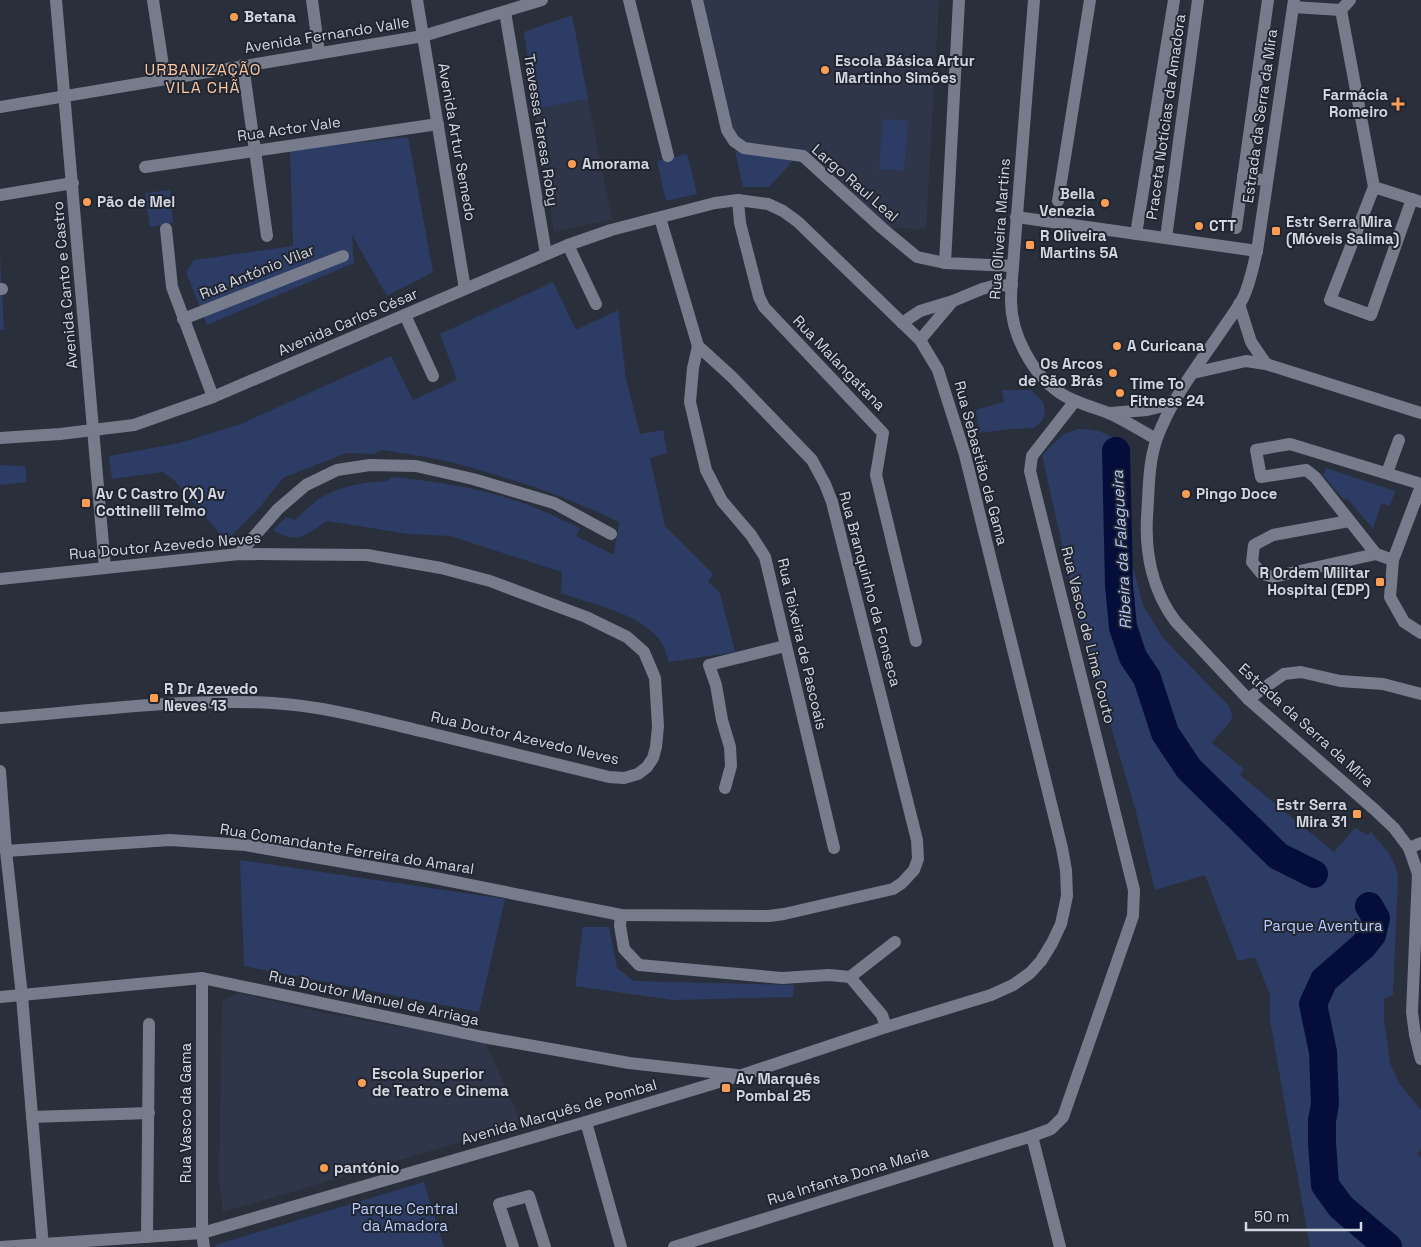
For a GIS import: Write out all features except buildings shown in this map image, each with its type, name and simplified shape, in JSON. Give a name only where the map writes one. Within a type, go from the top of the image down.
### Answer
[{"type":"street","name":"Avenida Canto e Castro","points":[[56,0],[105,568]]},
{"type":"street","points":[[153,0],[165,79]]},
{"type":"street","points":[[312,0],[319,52]]},
{"type":"street","name":"Avenida Artur Semedo","points":[[417,0],[466,289]]},
{"type":"street","name":"Avenida Fernando Valle","points":[[0,107],[423,36],[542,0]]},
{"type":"street","points":[[629,0],[668,156]]},
{"type":"street","name":"Largo Raul Leal","points":[[697,0],[727,130],[734,141],[744,148],[803,156],[882,228],[917,257],[946,263],[1012,266]]},
{"type":"street","points":[[946,263],[959,0]]},
{"type":"street","name":"Rua Oliveira Martins","points":[[1034,0],[1012,266],[1011,302],[1013,319],[1020,343],[1030,361],[1049,384],[1060,393],[1075,401],[1108,413],[1156,439]]},
{"type":"street","points":[[1058,201],[1090,0]]},
{"type":"street","name":"Praceta Notícias da Amadora","points":[[1136,234],[1174,0]]},
{"type":"street","name":"Praceta Notícias da Amadora","points":[[1166,238],[1198,0]]},
{"type":"street","points":[[1236,228],[1268,0]]},
{"type":"street","points":[[1293,4],[1346,5],[1374,187],[1330,300],[1371,315],[1416,201],[1374,187]]},
{"type":"street","name":"Estrada da Serra da Mira","points":[[1293,4],[1257,251],[1243,298],[1172,404],[1156,439],[1150,472],[1147,528],[1148,551],[1154,579],[1162,600],[1176,622],[1248,699],[1415,846],[1418,874],[1412,1012],[1414,1035],[1421,1057]]},
{"type":"street","name":"Travessa Teresa Roby","points":[[505,12],[546,254]]},
{"type":"street","points":[[243,65],[267,236]]},
{"type":"street","name":"Rua Actor Vale","points":[[144,166],[438,124]]},
{"type":"street","points":[[1243,176],[1267,181]]},
{"type":"street","points":[[0,195],[73,183]]},
{"type":"street","name":"Rua Sebastião da Gama","points":[[611,230],[715,203],[738,200],[768,204],[791,216],[920,340],[938,370],[965,455],[1062,848],[1066,870],[1067,896]]},
{"type":"street","name":"Rua Malangatana","points":[[738,200],[740,223],[764,307],[883,433],[876,475],[916,641]]},
{"type":"street","name":"Praceta Notícias da Amadora","points":[[1016,217],[1257,251]]},
{"type":"street","points":[[660,218],[698,346]]},
{"type":"street","points":[[166,229],[172,287],[213,397]]},
{"type":"street","name":"Avenida Carlos César","points":[[0,438],[94,431],[134,424],[213,397],[546,254],[611,230]]},
{"type":"street","points":[[568,245],[596,304]]},
{"type":"street","name":"Rua António Vilar","points":[[183,319],[342,256]]},
{"type":"street","points":[[902,323],[920,311],[953,301],[982,289],[993,286],[1012,285]]},
{"type":"street","points":[[920,340],[953,301]]},
{"type":"street","points":[[1239,304],[1251,342],[1266,364]]},
{"type":"street","points":[[405,315],[432,376]]},
{"type":"street","name":"Rua Teixeira de Pascoais","points":[[698,346],[693,368],[690,402],[706,470],[722,501],[751,535],[765,557],[834,848]]},
{"type":"street","name":"Rua Branquinho da Fonseca","points":[[620,915],[769,916],[784,914],[893,888],[908,877],[914,870],[918,860],[917,840],[832,502],[825,484],[812,460],[732,377],[698,346]]},
{"type":"street","points":[[1193,373],[1246,361],[1266,364],[1421,413]]},
{"type":"street","name":"Rua Vasco de Lima Couto","points":[[1032,1136],[1051,1129],[1063,1117],[1133,916],[1134,890],[1030,471],[1032,456],[1075,401]]},
{"type":"street","name":"Rua Oliveira Martins","points":[[1108,413],[1116,414],[1148,410],[1172,404]]},
{"type":"street","points":[[1387,473],[1399,440]]},
{"type":"street","points":[[1393,560],[1376,554],[1315,477],[1306,470],[1261,477],[1256,450],[1290,444],[1421,485],[1393,560],[1390,597],[1404,622],[1421,633]]},
{"type":"street","points":[[238,554],[278,509],[306,485],[337,470],[370,465],[416,466],[474,479],[554,503],[611,534]]},
{"type":"street","points":[[1349,521],[1273,535],[1254,545],[1252,562],[1261,573],[1273,577],[1376,554]]},
{"type":"street","name":"Rua Doutor Azevedo Neves","points":[[0,579],[238,554],[367,554],[440,568],[490,581],[586,617],[627,637],[644,652],[655,678],[658,726],[653,758],[647,768],[638,774],[624,778],[609,777],[354,715],[273,703],[226,702],[156,705],[0,718]]},
{"type":"street","points":[[725,788],[731,766],[730,747],[722,720],[716,685],[709,665],[785,646]]},
{"type":"street","points":[[1248,699],[1284,674],[1301,672],[1340,681],[1383,684],[1421,694]]},
{"type":"street","points":[[0,771],[6,851],[22,996],[43,1246]]},
{"type":"street","name":"Rua Comandante Ferreira do Amaral","points":[[6,851],[170,840],[245,846],[430,876],[620,915]]},
{"type":"street","name":"Avenida Marquês de Pombal","points":[[0,1247],[43,1246],[202,1233],[742,1075],[886,1027],[991,995],[1019,981],[1041,961],[1061,924],[1067,896]]},
{"type":"street","points":[[620,915],[624,949],[639,965],[782,978],[829,975],[850,977],[895,942]]},
{"type":"street","points":[[850,977],[882,1015],[886,1027]]},
{"type":"street","name":"Rua Doutor Manuel de Arriaga","points":[[0,997],[202,978],[512,1042],[628,1063],[742,1075]]},
{"type":"street","name":"Rua Vasco da Gama","points":[[202,978],[202,1233],[204,1247]]},
{"type":"street","points":[[147,1237],[149,1024]]},
{"type":"street","points":[[32,1118],[149,1113]]},
{"type":"street","points":[[586,1122],[621,1247]]},
{"type":"street","points":[[1032,1136],[1060,1247]]},
{"type":"street","name":"Rua Infanta Dona Maria","points":[[674,1247],[1032,1136]]},
{"type":"street","points":[[513,1247],[499,1204],[529,1196],[545,1247]]},
{"type":"shaded area","name":"Escola Básica Artur Martinho Simões","points":[[697,0],[939,0],[926,229],[882,228],[803,156],[734,141]]},
{"type":"shaded area","name":"Amorama","points":[[588,99],[612,219],[554,232],[535,109]]},
{"type":"shaded area","name":"Escola Superior de Teatro e Cinema","points":[[239,993],[310,1010],[393,1026],[483,1037],[522,1124],[223,1212],[219,1176],[222,1002],[226,998]]},
{"type":"green space","points":[[572,15],[588,99],[535,109],[524,32]]},
{"type":"green space","points":[[883,119],[908,121],[904,171],[879,169]]},
{"type":"green space","points":[[408,137],[433,272],[387,296],[352,235],[354,263],[207,325],[186,272],[194,260],[293,246],[290,150]]},
{"type":"green space","points":[[735,151],[793,161],[769,187],[743,187]]},
{"type":"green space","points":[[687,154],[697,194],[666,201],[657,161]]},
{"type":"green space","points":[[170,190],[173,223],[150,227],[145,193]]},
{"type":"green space","points":[[0,254],[4,330],[0,330]]},
{"type":"green space","points":[[553,282],[576,330],[618,310],[626,379],[640,434],[663,430],[667,453],[650,458],[665,526],[713,574],[708,582],[720,593],[735,652],[669,662],[660,640],[650,630],[614,610],[561,593],[562,572],[450,536],[409,534],[327,521],[307,534],[295,537],[288,537],[273,530],[286,517],[295,520],[316,501],[335,491],[370,482],[388,481],[391,477],[456,486],[520,502],[580,528],[576,536],[614,555],[619,522],[559,496],[517,481],[454,463],[383,450],[373,454],[346,453],[283,478],[259,508],[226,541],[175,481],[163,472],[112,479],[109,456],[179,443],[241,424],[391,356],[413,400],[457,380],[440,334]]},
{"type":"green space","points":[[1002,390],[1031,390],[1043,402],[1045,412],[1042,421],[1034,428],[979,433],[976,410],[1004,402]]},
{"type":"green space","name":"Parque Aventura","points":[[1078,429],[1094,430],[1109,435],[1121,444],[1130,458],[1130,556],[1143,605],[1164,639],[1229,706],[1233,718],[1212,743],[1244,769],[1240,775],[1334,852],[1355,828],[1368,835],[1371,832],[1395,864],[1398,878],[1393,995],[1384,999],[1384,1019],[1390,1063],[1399,1083],[1421,1110],[1421,1149],[1417,1154],[1421,1158],[1421,1247],[1310,1247],[1270,1020],[1270,995],[1255,957],[1238,961],[1205,875],[1155,890],[1135,808],[1077,612],[1042,455],[1064,434]]},
{"type":"green space","points":[[0,465],[25,466],[27,482],[0,485]]},
{"type":"green space","points":[[1326,468],[1395,491],[1390,506],[1381,503],[1373,529],[1347,498],[1344,500],[1323,475]]},
{"type":"green space","points":[[240,860],[505,899],[479,1012],[244,966]]},
{"type":"green space","points":[[583,927],[609,927],[617,968],[634,981],[794,985],[793,997],[673,1000],[575,986]]},
{"type":"green space","name":"Parque Central da Amadora","points":[[424,1182],[444,1247],[216,1247],[215,1245]]},
{"type":"waterway","name":"Ribeira da Falagueira","points":[[1116,451],[1119,586],[1123,627],[1133,657],[1147,678],[1165,733],[1189,769],[1278,856],[1314,874]]},
{"type":"waterway","name":"Ribeira da Falagueira","points":[[1369,906],[1376,918],[1372,935],[1363,946],[1324,980],[1313,1004],[1323,1052],[1325,1104],[1322,1121],[1322,1143],[1325,1185],[1341,1207],[1388,1247]]},
{"type":"place","name":"Betana","points":[[234,17]]},
{"type":"place","name":"Escola Básica Artur Martinho Simões","points":[[825,70]]},
{"type":"place","name":"Farmácia Romeiro","points":[[1398,104]]},
{"type":"place","name":"Amorama","points":[[572,164]]},
{"type":"place","name":"Pão de Mel","points":[[87,202]]},
{"type":"place","name":"Bella Venezia","points":[[1105,203]]},
{"type":"place","name":"CTT","points":[[1199,226]]},
{"type":"place","name":"Estr Serra Mira (Móveis Salima)","points":[[1276,231]]},
{"type":"place","name":"R Oliveira Martins 5A","points":[[1030,245]]},
{"type":"place","name":"A Curicana","points":[[1117,346]]},
{"type":"place","name":"Os Arcos de São Brás","points":[[1113,373]]},
{"type":"place","name":"Time To Fitness 24","points":[[1120,393]]},
{"type":"place","name":"Pingo Doce","points":[[1186,494]]},
{"type":"place","name":"Av C Castro (X) Av Cottinelli Telmo","points":[[86,503]]},
{"type":"place","name":"R Ordem Militar Hospital (EDP)","points":[[1380,582]]},
{"type":"place","name":"R Dr Azevedo Neves 13","points":[[154,698]]},
{"type":"place","name":"Estr Serra Mira 31","points":[[1357,814]]},
{"type":"place","name":"Escola Superior de Teatro e Cinema","points":[[362,1083]]},
{"type":"place","name":"Av Marquês Pombal 25","points":[[726,1088]]},
{"type":"place","name":"pantónio","points":[[324,1168]]},
{"type":"district","name":"URBANIZAÇÃO VILA CHÃ","points":[[203,78]]}]
